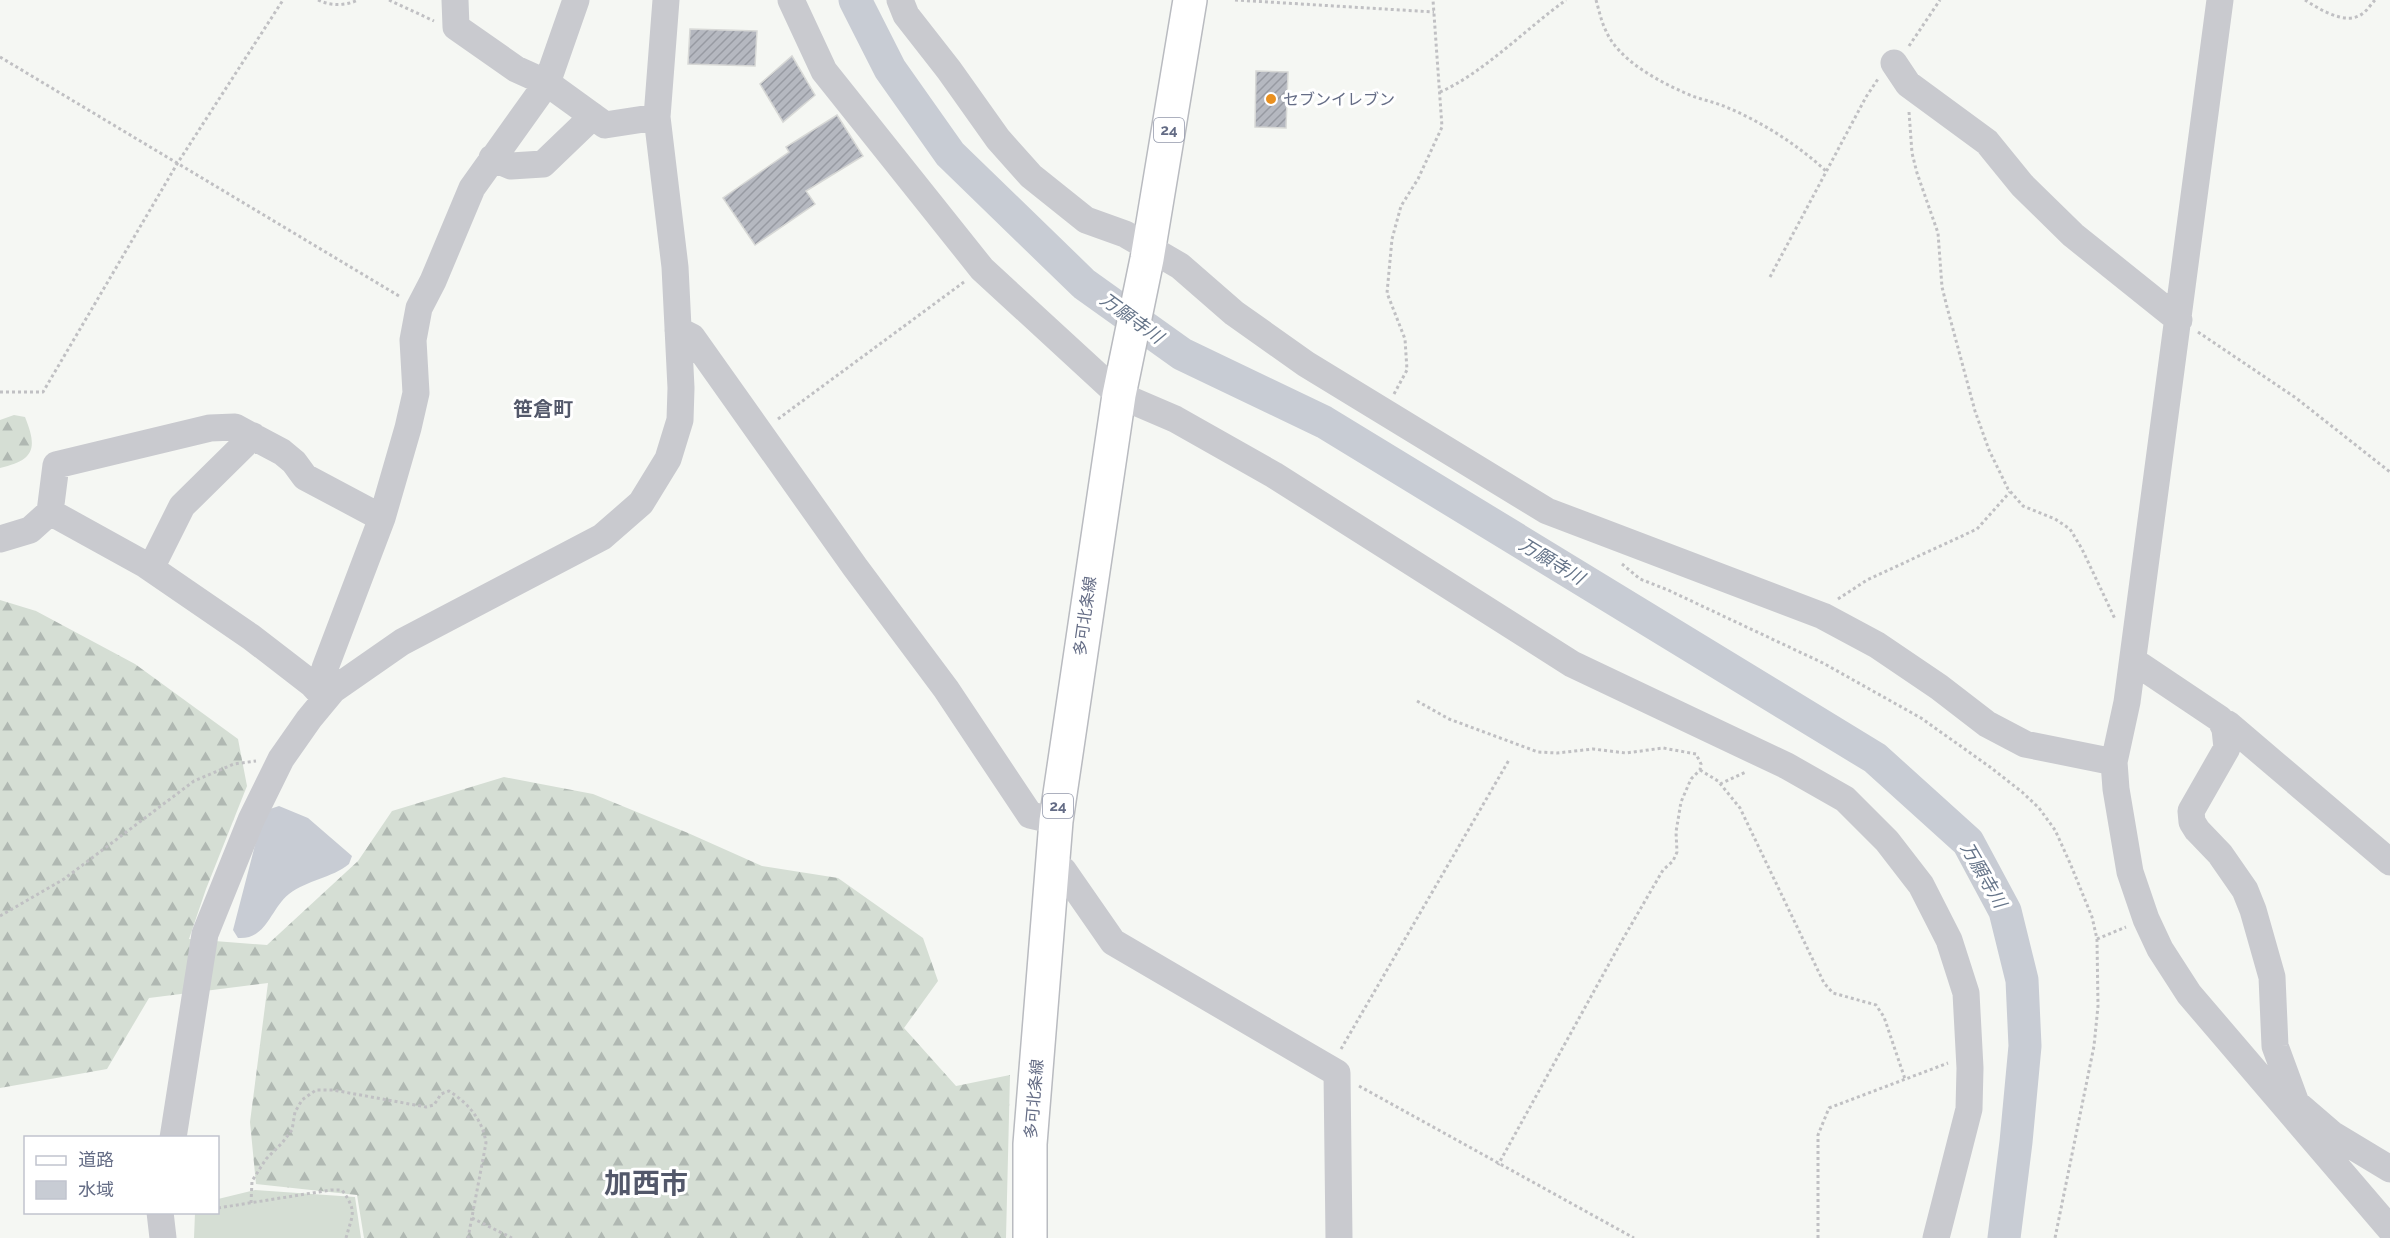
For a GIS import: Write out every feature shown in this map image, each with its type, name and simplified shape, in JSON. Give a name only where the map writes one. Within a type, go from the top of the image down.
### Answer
[{"type":"main road","name":"多可北条線","points":[[1030,1238],[1030,1144],[1056,822],[1121,386],[1148,253],[1190,0]]},
{"type":"street","points":[[455,0],[456,27],[516,69],[547,83],[599,121]]},
{"type":"street","points":[[329,694],[325,668],[382,518],[416,393],[413,340],[419,308],[433,281],[472,188],[547,83],[576,0]]},
{"type":"street","points":[[173,1136],[205,934],[251,820],[278,766],[329,694],[402,642],[602,537],[641,503],[668,459],[680,420],[675,267],[657,117],[666,0]]},
{"type":"street","points":[[791,0],[824,71],[982,269],[1121,386],[1274,475],[1572,664],[1787,766],[1845,799],[1887,841],[1921,885],[1948,940],[1966,993],[1970,1055],[1969,1109],[1936,1238]]},
{"type":"street","points":[[900,0],[906,15],[950,70],[998,139],[1031,176],[1086,220],[1125,234],[1148,253],[1180,266],[1234,313],[1306,364],[1547,511],[1823,616],[1877,645],[1939,687],[1987,724],[2025,744],[2114,762]]},
{"type":"street","points":[[2220,0],[2134,655],[2114,762],[2116,789],[2130,872],[2146,919],[2160,949],[2189,994],[2295,1110],[2390,1229]]},
{"type":"street","points":[[1894,63],[1912,87],[1987,142],[2022,186],[2073,235],[2179,320]]},
{"type":"street","points":[[492,158],[511,166],[543,164],[599,121],[657,117]]},
{"type":"street","points":[[554,177],[599,121]]},
{"type":"street","points":[[678,330],[692,337],[759,433],[946,689],[1030,815],[1056,822]]},
{"type":"street","points":[[0,539],[30,530],[50,512],[56,465],[210,428],[235,427],[253,436],[282,452],[294,462],[305,477],[382,518]]},
{"type":"street","points":[[151,568],[182,506],[253,436]]},
{"type":"street","points":[[50,512],[151,568],[329,694]]},
{"type":"street","points":[[2134,655],[2141,666],[2198,703],[2220,719],[2223,725],[2227,748],[2191,811],[2192,822],[2220,854],[2245,890],[2253,910],[2272,977],[2275,1046],[2295,1110],[2390,1169]]},
{"type":"street","points":[[2223,725],[2228,724],[2390,862]]},
{"type":"street","points":[[1053,864],[1064,870],[1113,942],[1333,1071],[1340,1238]]},
{"type":"street","points":[[160,1214],[163,1238]]},
{"type":"path","points":[[0,392],[43,392],[177,164],[283,0]]},
{"type":"path","points":[[318,0],[326,4],[349,4],[358,0]]},
{"type":"path","points":[[389,0],[424,18],[456,27]]},
{"type":"path","points":[[1235,0],[1434,12]]},
{"type":"path","points":[[1385,411],[1407,370],[1405,339],[1387,293],[1392,239],[1401,206],[1418,180],[1442,127],[1433,0]]},
{"type":"path","points":[[1440,92],[1455,86],[1484,65],[1566,0]]},
{"type":"path","points":[[1596,0],[1606,32],[1621,52],[1651,75],[1684,93],[1727,107],[1758,123],[1826,171]]},
{"type":"path","points":[[1770,277],[1866,96],[1882,75],[1902,56],[1940,0]]},
{"type":"path","points":[[2305,0],[2317,8],[2344,18],[2361,15],[2375,0]]},
{"type":"path","points":[[0,57],[419,308]]},
{"type":"path","points":[[1912,87],[1907,96],[1912,153],[1921,188],[1938,233],[1942,287],[1954,338],[1982,432],[2010,492],[2023,506],[2070,528],[2134,655]]},
{"type":"path","points":[[759,433],[982,269]]},
{"type":"path","points":[[2179,320],[2296,398],[2390,472]]},
{"type":"path","points":[[1823,616],[1829,607],[1866,580],[1977,529],[2010,492]]},
{"type":"path","points":[[1616,538],[1613,549],[1624,568],[1640,579],[1823,663],[1921,718],[2022,792],[2039,808],[2055,830],[2092,917],[2097,939],[2098,1006],[2094,1046],[2055,1238]]},
{"type":"path","points":[[1417,701],[1449,719],[1538,752],[1557,753],[1593,749],[1626,753],[1663,748],[1696,754],[1701,765],[1700,770],[1691,779],[1681,802],[1676,832],[1677,852],[1673,861],[1663,870],[1620,944],[1498,1165]]},
{"type":"path","points":[[0,916],[64,879],[194,781],[234,764],[253,760],[278,766]]},
{"type":"path","points":[[1509,760],[1333,1071],[1498,1165],[1634,1238]]},
{"type":"path","points":[[1700,770],[1718,781],[1740,808],[1824,983],[1833,993],[1876,1005],[1884,1017],[1905,1079]]},
{"type":"path","points":[[2097,939],[2146,919]]},
{"type":"path","points":[[1818,1238],[1818,1135],[1829,1108],[1970,1055]]},
{"type":"path","points":[[251,1203],[252,1181],[266,1159],[292,1130],[295,1112],[302,1100],[316,1090],[333,1090],[392,1103],[426,1107],[434,1105],[441,1094],[449,1091],[460,1098],[478,1118],[484,1130],[486,1143],[468,1238]]},
{"type":"path","points":[[219,1208],[342,1190],[351,1203],[353,1220],[346,1238]]},
{"type":"path","points":[[472,1218],[512,1238]]},
{"type":"green space","points":[[14,415],[25,417],[32,445],[26,457],[0,468],[0,420]]},
{"type":"green space","points":[[0,600],[36,611],[135,664],[238,739],[247,786],[206,889],[189,939],[267,945],[358,861],[392,811],[504,777],[593,794],[762,866],[838,878],[923,938],[938,981],[904,1028],[956,1086],[1010,1075],[1006,1238],[364,1238],[357,1195],[256,1184],[250,1122],[268,983],[149,998],[107,1069],[0,1088]]},
{"type":"green space","points":[[255,1190],[355,1197],[361,1238],[194,1238],[195,1214],[219,1214],[219,1199]]},
{"type":"water","points":[[279,806],[308,818],[352,856],[349,864],[342,869],[289,894],[256,934],[238,938],[233,930],[261,822],[270,809]]},
{"type":"building","points":[[690,29],[757,31],[755,66],[688,64]]},
{"type":"building","points":[[792,56],[815,95],[783,122],[760,84]]},
{"type":"building","name":"セブンイレブン","points":[[1256,71],[1288,72],[1286,128],[1255,127]]},
{"type":"building","points":[[837,115],[863,156],[806,191],[815,204],[755,245],[723,198],[789,152],[786,147]]},
{"type":"waterway","name":"万願寺川","points":[[855,0],[890,69],[950,154],[1084,284],[1182,354],[1324,422],[1875,758],[1968,842],[2005,911],[2022,980],[2025,1046],[2004,1238]]},
{"type":"place","name":"セブンイレブン","points":[[1271,99]]},
{"type":"district","name":"笹倉町","points":[[543,409]]},
{"type":"district","name":"加西市","points":[[646,1183]]}]
